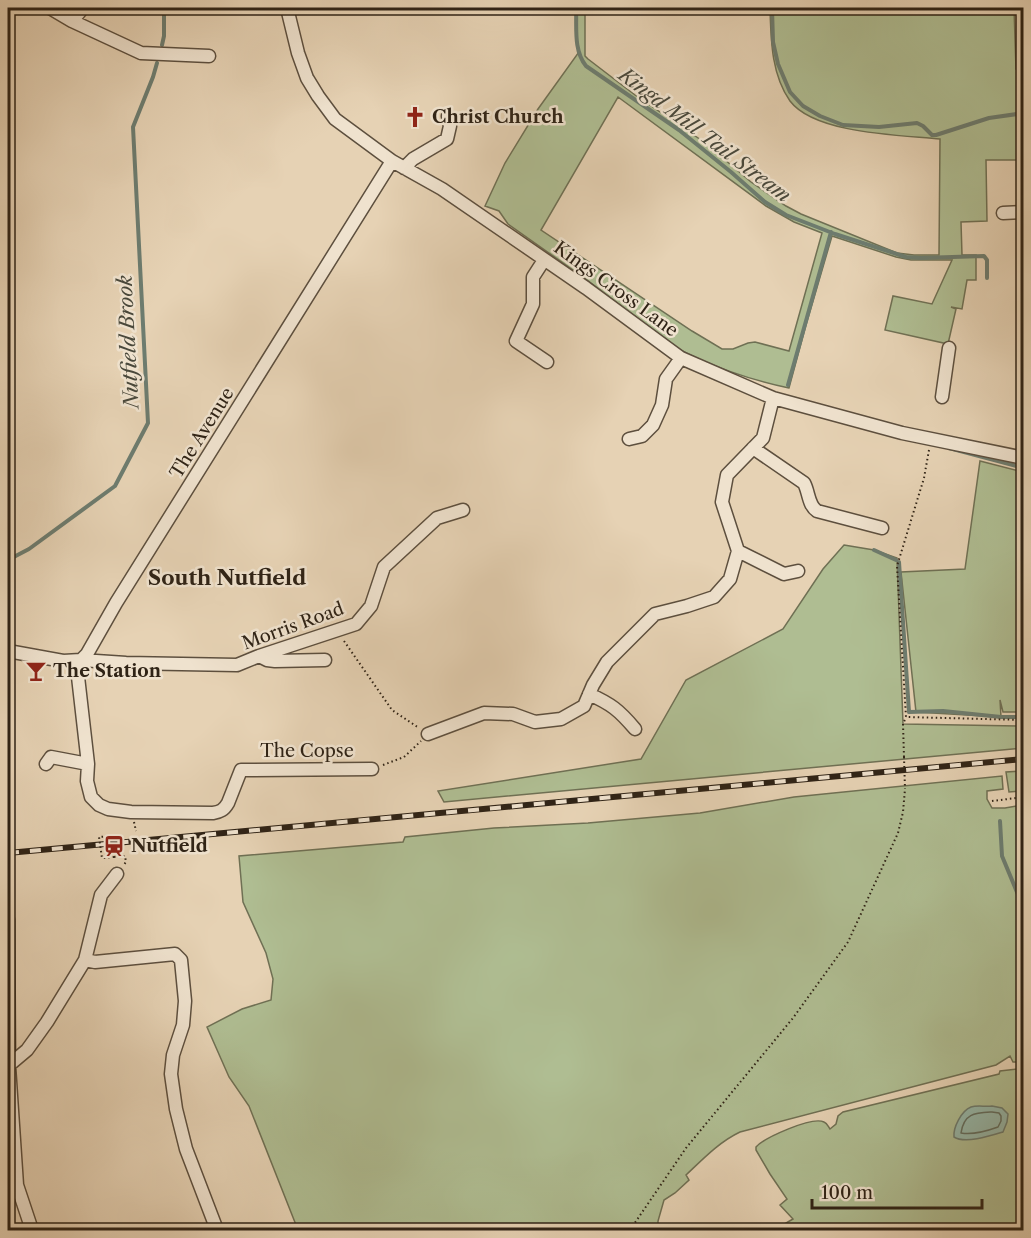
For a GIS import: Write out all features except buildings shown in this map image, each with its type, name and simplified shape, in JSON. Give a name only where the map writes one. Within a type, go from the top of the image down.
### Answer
[{"type":"street","points":[[50,8],[72,21],[141,53],[209,56]]},
{"type":"street","points":[[72,21],[83,8]]},
{"type":"street","name":"Kings Cross Lane","points":[[287,8],[307,78],[335,119],[398,164],[442,189],[681,358],[773,398],[930,439],[1023,458]]},
{"type":"street","points":[[398,164],[412,159],[447,139],[450,126],[447,116]]},
{"type":"street","name":"The Avenue","points":[[81,660],[87,654],[116,603],[398,164]]},
{"type":"street","points":[[1003,213],[1023,212]]},
{"type":"street","points":[[544,260],[532,277],[533,304],[516,341],[547,362]]},
{"type":"street","points":[[942,397],[949,348]]},
{"type":"street","points":[[629,439],[642,436],[653,425],[662,405],[666,380],[681,358]]},
{"type":"street","points":[[428,734],[484,713],[513,714],[535,722],[561,719],[584,706],[607,662],[655,614],[714,597],[730,579],[738,551],[722,502],[727,475],[763,438],[773,398]]},
{"type":"street","points":[[753,448],[804,483],[811,504],[817,511],[882,528]]},
{"type":"street","name":"Morris Road","points":[[81,660],[237,665],[357,624],[371,606],[384,567],[437,518],[463,510]]},
{"type":"street","points":[[738,551],[784,574],[798,571]]},
{"type":"street","points":[[8,651],[63,661],[81,660],[77,668],[88,764],[51,757],[46,764]]},
{"type":"street","points":[[259,656],[275,661],[326,660]]},
{"type":"street","points":[[589,694],[619,710],[635,729]]},
{"type":"street","name":"The Copse","points":[[88,764],[87,781],[91,797],[99,805],[108,810],[143,812],[219,812],[228,803],[241,770],[372,769]]},
{"type":"street","points":[[8,1066],[27,1050],[85,960],[101,895],[117,874]]},
{"type":"street","points":[[8,919],[8,1066],[16,1185],[32,1230]]},
{"type":"street","points":[[85,960],[95,962],[175,954],[181,960],[183,1024],[173,1055],[171,1074],[176,1109],[186,1149],[217,1230]]},
{"type":"path","points":[[630,1230],[686,1148],[793,1018],[848,942],[898,833],[905,789],[903,724],[906,717],[897,566],[924,478],[930,439]]},
{"type":"path","points":[[327,633],[345,641],[392,710],[428,734],[404,757],[372,769]]},
{"type":"path","points":[[906,717],[1023,720]]},
{"type":"path","points":[[992,801],[1023,797]]},
{"type":"path","points":[[111,836],[99,837],[102,858],[114,856]]},
{"type":"shaded area","points":[[576,8],[585,8],[585,56],[635,95],[704,142],[751,182],[801,214],[897,253],[939,255],[940,139],[860,131],[818,120],[802,112],[790,101],[779,79],[773,56],[770,8],[1014,8],[1016,69],[1023,69],[1023,160],[986,160],[987,221],[961,222],[962,255],[976,255],[976,280],[967,280],[962,309],[951,307],[956,309],[948,344],[885,330],[893,296],[932,304],[952,260],[911,260],[896,257],[832,236],[789,388],[746,377],[715,366],[675,347],[508,224],[499,211],[485,206],[505,163],[538,109],[579,52]],"holes":[[[618,97],[766,206],[794,222],[822,233],[789,351],[755,342],[733,349],[722,349],[541,230]]]},
{"type":"shaded area","points":[[980,461],[1023,472],[1023,712],[1003,712],[1000,700],[1001,717],[916,712],[901,572],[965,569]]},
{"type":"shaded area","points":[[844,545],[874,550],[897,558],[903,724],[1023,726],[1023,748],[444,802],[438,791],[641,759],[686,680],[783,629],[823,569]]},
{"type":"shaded area","points":[[1023,771],[1023,791],[1009,792],[1006,772]]},
{"type":"shaded area","points":[[1002,776],[1003,789],[987,791],[987,799],[992,808],[1023,805],[1023,1062],[1013,1062],[1010,1056],[996,1065],[740,1132],[705,1157],[686,1175],[689,1180],[664,1200],[658,1230],[298,1230],[249,1106],[229,1077],[207,1027],[242,1009],[271,1000],[273,979],[266,953],[243,902],[239,856],[403,842],[405,837],[494,828],[588,823],[700,813],[794,797]]},
{"type":"shaded area","points":[[1017,1069],[1024,1095],[1023,1230],[774,1230],[793,1219],[780,1205],[787,1199],[756,1150],[761,1143],[788,1129],[809,1122],[824,1122],[830,1129],[843,1112],[999,1074],[1000,1071]]},
{"type":"water","points":[[973,1106],[1002,1108],[1008,1114],[1003,1132],[971,1140],[954,1137],[958,1120],[967,1109]]},
{"type":"waterway","name":"Nutfield Brook","points":[[162,45],[164,8]]},
{"type":"waterway","name":"Kingd Mill Tail Stream","points":[[576,8],[577,45],[586,66],[679,130],[765,202],[786,215],[906,257],[984,256],[987,260],[987,278]]},
{"type":"waterway","points":[[772,8],[773,42],[778,64],[790,92],[803,106],[820,116],[843,125],[879,127],[917,123],[932,135],[936,135],[989,118],[1024,113]]},
{"type":"waterway","name":"Nutfield Brook","points":[[8,560],[29,549],[115,486],[148,423],[133,127],[157,63]]},
{"type":"waterway","points":[[788,385],[831,232]]},
{"type":"waterway","points":[[949,448],[1024,468]]},
{"type":"waterway","points":[[874,550],[896,560]]},
{"type":"waterway","points":[[899,562],[909,712],[943,711],[1024,717]]},
{"type":"waterway","points":[[1000,821],[1002,856],[1019,897]]},
{"type":"railway","points":[[8,853],[1024,759]]},
{"type":"place","name":"Christ Church","points":[[415,117]]},
{"type":"place","name":"The Station","points":[[36,671]]},
{"type":"place","name":"Nutfield","points":[[114,846]]},
{"type":"district","name":"South Nutfield","points":[[227,577]]}]
